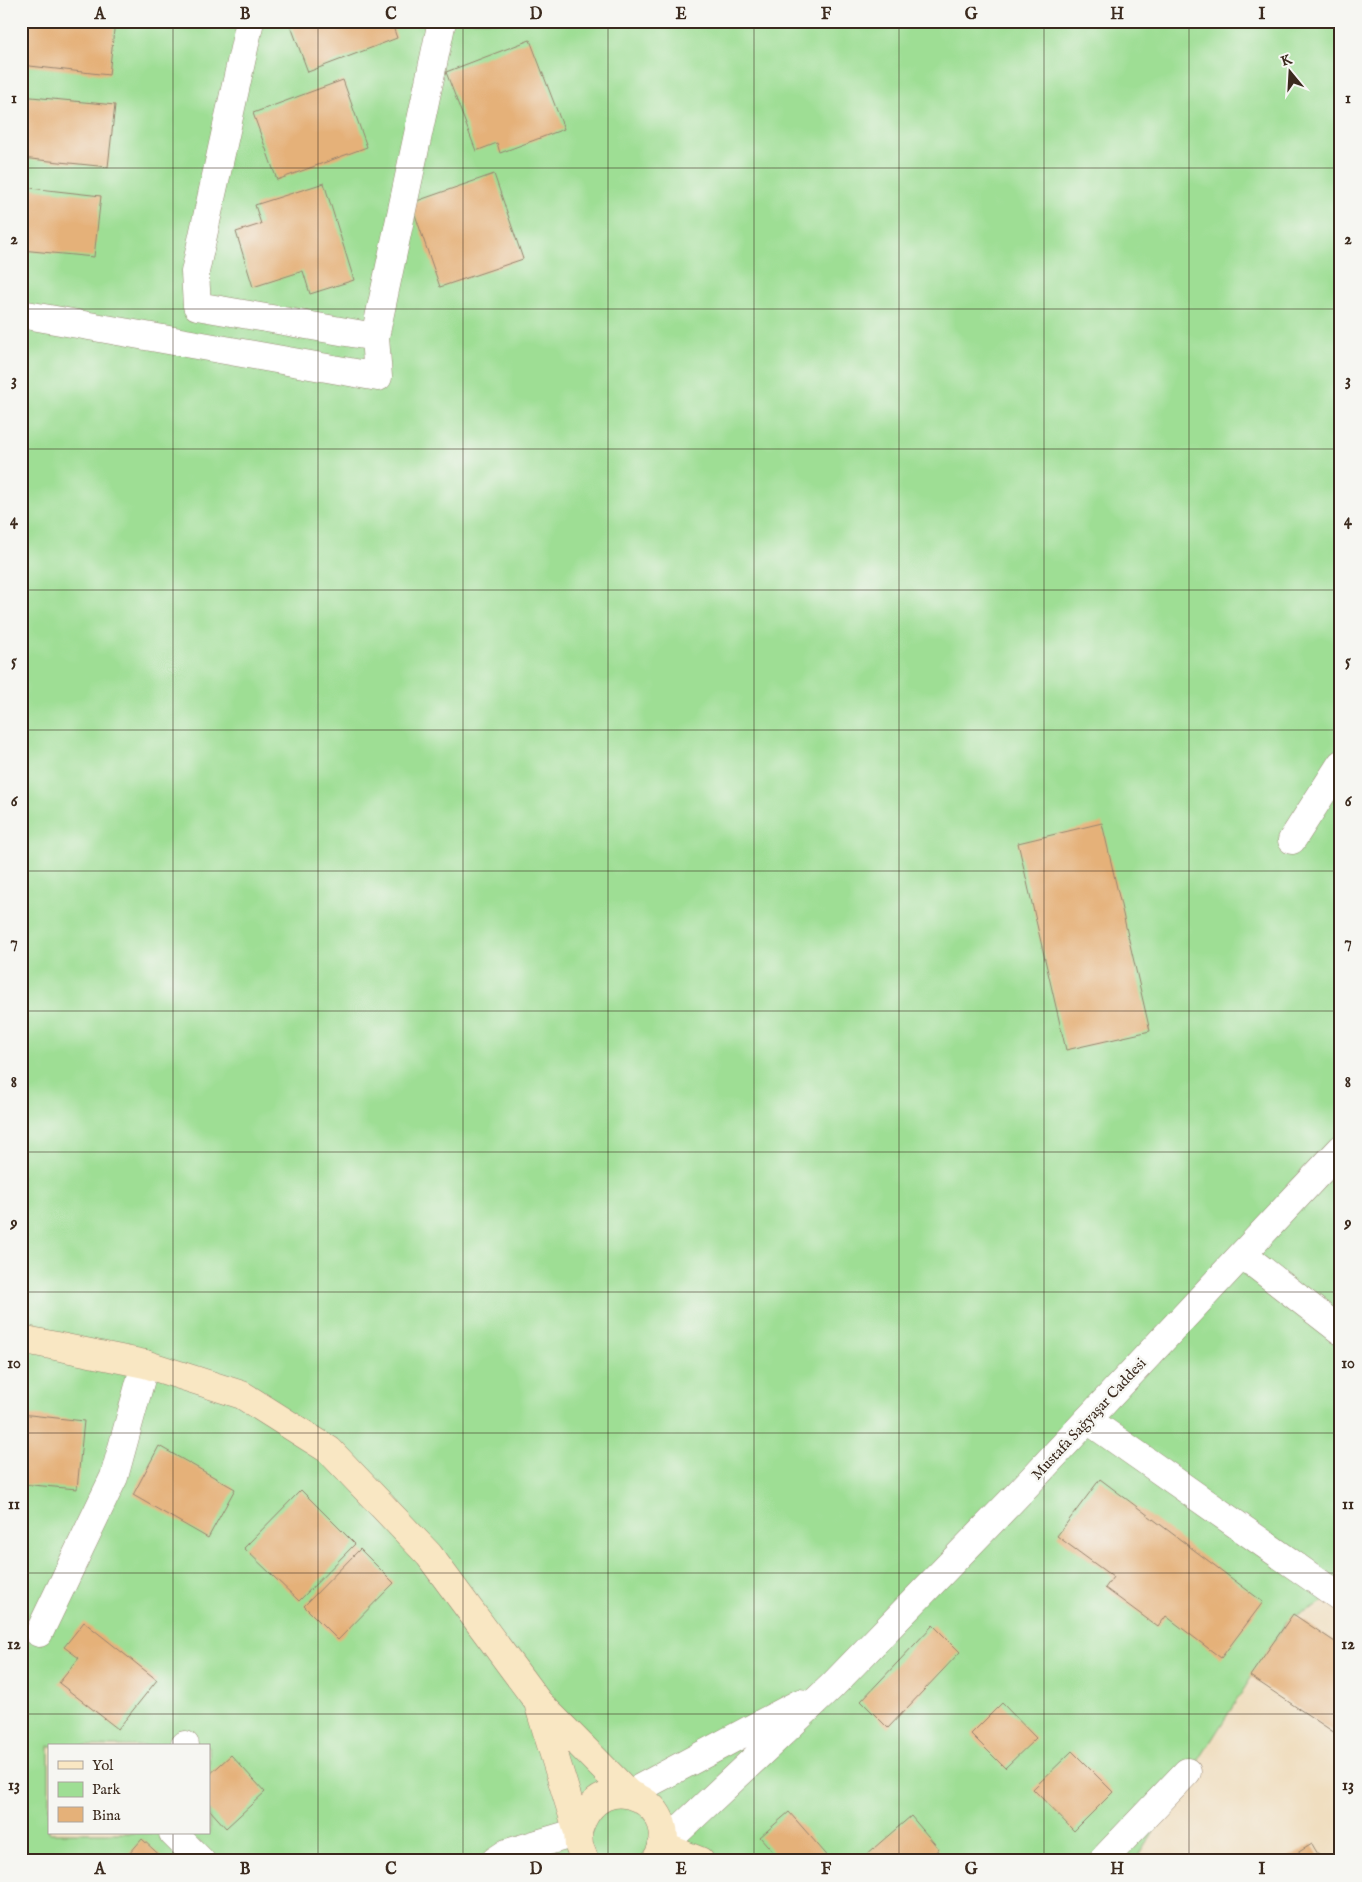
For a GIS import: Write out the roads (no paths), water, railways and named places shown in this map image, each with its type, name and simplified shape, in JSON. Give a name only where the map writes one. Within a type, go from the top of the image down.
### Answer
[{"type":"main road","points":[[21,1339],[145,1364],[242,1395],[330,1450],[429,1555],[538,1702],[629,1794]]},
{"type":"main road","points":[[538,1702],[578,1832],[579,1846],[585,1861]]},
{"type":"main road","points":[[578,1832],[582,1818],[590,1806],[603,1797],[629,1794],[642,1799],[653,1808],[660,1819],[663,1832],[659,1853],[700,1861]]},
{"type":"street","points":[[250,21],[195,272],[197,306],[375,337]]},
{"type":"street","points":[[21,314],[378,377],[375,337],[442,21]]},
{"type":"street","points":[[1292,840],[1341,764]]},
{"type":"street","name":"Mustafa Sağyaşar Caddesi","points":[[659,1853],[832,1686],[1088,1420],[1341,1149]]},
{"type":"street","points":[[1244,1255],[1341,1331]]},
{"type":"street","points":[[39,1633],[114,1477],[145,1364]]},
{"type":"street","points":[[1088,1420],[1341,1598]]},
{"type":"street","points":[[629,1794],[832,1686]]},
{"type":"street","points":[[1106,1859],[1188,1772]]},
{"type":"street","points":[[495,1861],[507,1853],[578,1832]]},
{"type":"street","points":[[174,1834],[202,1861]]}]
